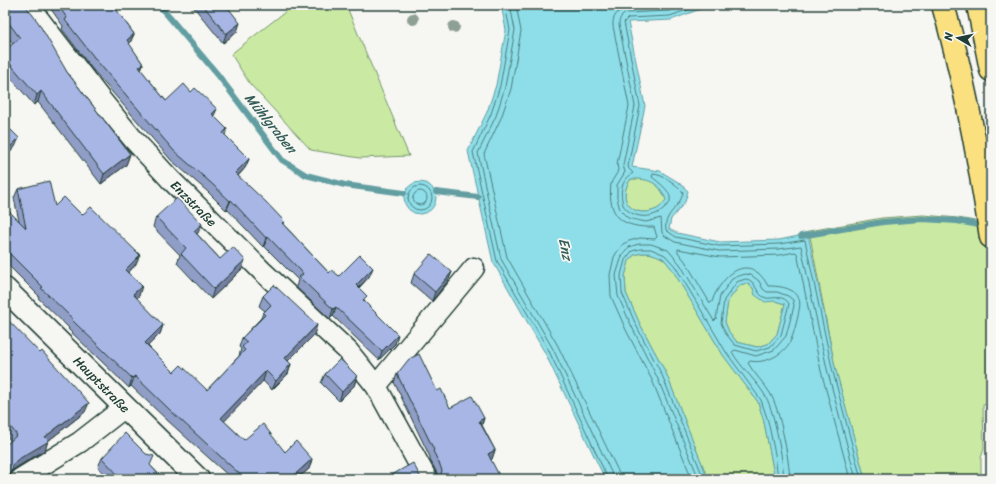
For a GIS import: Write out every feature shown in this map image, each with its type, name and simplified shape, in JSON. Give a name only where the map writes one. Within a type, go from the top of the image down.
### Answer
[{"type":"main road","points":[[943,5],[974,135],[991,237]]},
{"type":"main road","points":[[978,5],[991,70]]},
{"type":"street","name":"Enzstraße","points":[[28,5],[97,96],[133,139],[170,179],[262,271],[348,351],[376,386],[427,479]]},
{"type":"street","points":[[376,386],[474,268]]},
{"type":"street","name":"Hauptstraße","points":[[5,289],[198,479]]},
{"type":"street","points":[[20,479],[80,442],[125,407]]},
{"type":"green space","points":[[294,5],[346,5],[409,156],[360,158],[311,150],[250,84],[231,54]]},
{"type":"green space","points":[[631,179],[643,179],[653,182],[660,189],[666,200],[658,208],[649,212],[634,210],[626,201],[625,194]]},
{"type":"green space","points":[[923,215],[958,218],[991,224],[991,403],[983,405],[984,449],[981,458],[981,479],[865,479],[835,367],[809,231],[882,218]]},
{"type":"green space","points":[[641,253],[659,256],[672,269],[723,355],[758,402],[764,422],[775,479],[708,479],[666,373],[640,324],[626,293],[625,276],[629,261],[634,255]]},
{"type":"green space","points":[[747,283],[753,288],[755,295],[785,304],[777,334],[768,344],[757,347],[737,342],[729,332],[725,322],[728,301],[740,285]]},
{"type":"water","name":"Enz","points":[[501,5],[711,5],[671,20],[628,22],[645,106],[632,167],[660,171],[678,182],[688,191],[685,202],[671,219],[669,229],[677,233],[720,242],[779,240],[808,234],[835,367],[865,479],[775,479],[764,422],[758,402],[723,355],[672,269],[663,258],[650,253],[641,253],[634,255],[629,261],[625,276],[626,293],[640,324],[666,373],[708,479],[605,479],[545,353],[493,262],[468,151],[487,112],[496,85],[506,30]],"holes":[[[631,179],[643,179],[653,183],[661,189],[666,200],[657,209],[649,212],[634,210],[626,201],[625,194]],[[747,283],[753,288],[755,295],[765,302],[775,301],[785,304],[777,334],[768,344],[757,347],[737,342],[729,332],[725,322],[728,301],[740,285]]]},
{"type":"water","points":[[417,182],[423,182],[432,186],[436,198],[432,210],[423,214],[417,214],[408,210],[404,201],[404,195],[408,186]]},
{"type":"building","points":[[10,5],[25,5],[38,22],[67,72],[130,154],[104,174],[41,91],[37,95],[5,56],[5,50],[20,38],[5,18],[5,9]]},
{"type":"building","points":[[58,5],[113,5],[134,34],[127,40],[143,64],[139,67],[166,101],[184,84],[191,92],[195,88],[217,109],[212,114],[227,129],[223,133],[249,159],[235,173],[284,221],[282,223],[329,273],[332,270],[339,276],[360,255],[373,268],[356,285],[367,296],[363,300],[398,335],[382,351],[336,307],[333,309],[299,277],[303,274],[301,271],[268,237],[266,238],[231,200],[230,201],[174,151],[97,61],[65,20],[67,18]]},
{"type":"building","points":[[203,5],[226,5],[240,23],[226,34]]},
{"type":"building","points":[[8,127],[19,138],[5,152],[5,131]]},
{"type":"building","points":[[49,181],[55,206],[64,197],[82,215],[91,207],[140,255],[125,270],[142,286],[133,294],[163,325],[145,343],[174,372],[181,365],[207,390],[245,350],[242,347],[247,342],[242,338],[265,315],[263,313],[271,305],[263,296],[274,285],[317,325],[285,358],[291,364],[276,381],[266,371],[221,418],[244,440],[263,424],[285,452],[296,441],[312,459],[290,479],[245,479],[135,376],[132,378],[72,320],[73,319],[41,288],[43,287],[5,249],[5,207],[26,228],[18,189]]},
{"type":"building","points":[[177,198],[202,224],[194,231],[220,259],[233,247],[245,260],[214,289],[181,254],[186,248],[156,217]]},
{"type":"building","points":[[431,254],[452,272],[435,292],[414,274]]},
{"type":"building","points":[[5,317],[40,353],[42,351],[89,403],[45,437],[49,441],[17,460],[13,464],[12,470],[9,473],[5,468],[5,446],[17,435],[5,420]]},
{"type":"building","points":[[419,354],[437,391],[441,389],[450,408],[472,396],[484,418],[479,421],[495,450],[488,454],[501,479],[437,479],[440,477],[442,471],[440,465],[397,374],[409,359]]},
{"type":"building","points":[[340,359],[357,376],[342,392],[325,374]]},
{"type":"building","points":[[125,433],[146,454],[154,456],[150,465],[163,479],[122,479],[102,458]]},
{"type":"building","points":[[413,463],[423,479],[392,479],[390,476]]},
{"type":"waterway","name":"Mühlgraben","points":[[159,5],[218,75],[282,160],[306,175],[345,185],[404,193]]},
{"type":"waterway","name":"Mühlgraben","points":[[436,192],[478,197]]},
{"type":"waterway","points":[[801,236],[883,222],[922,219],[957,221],[985,226]]}]
